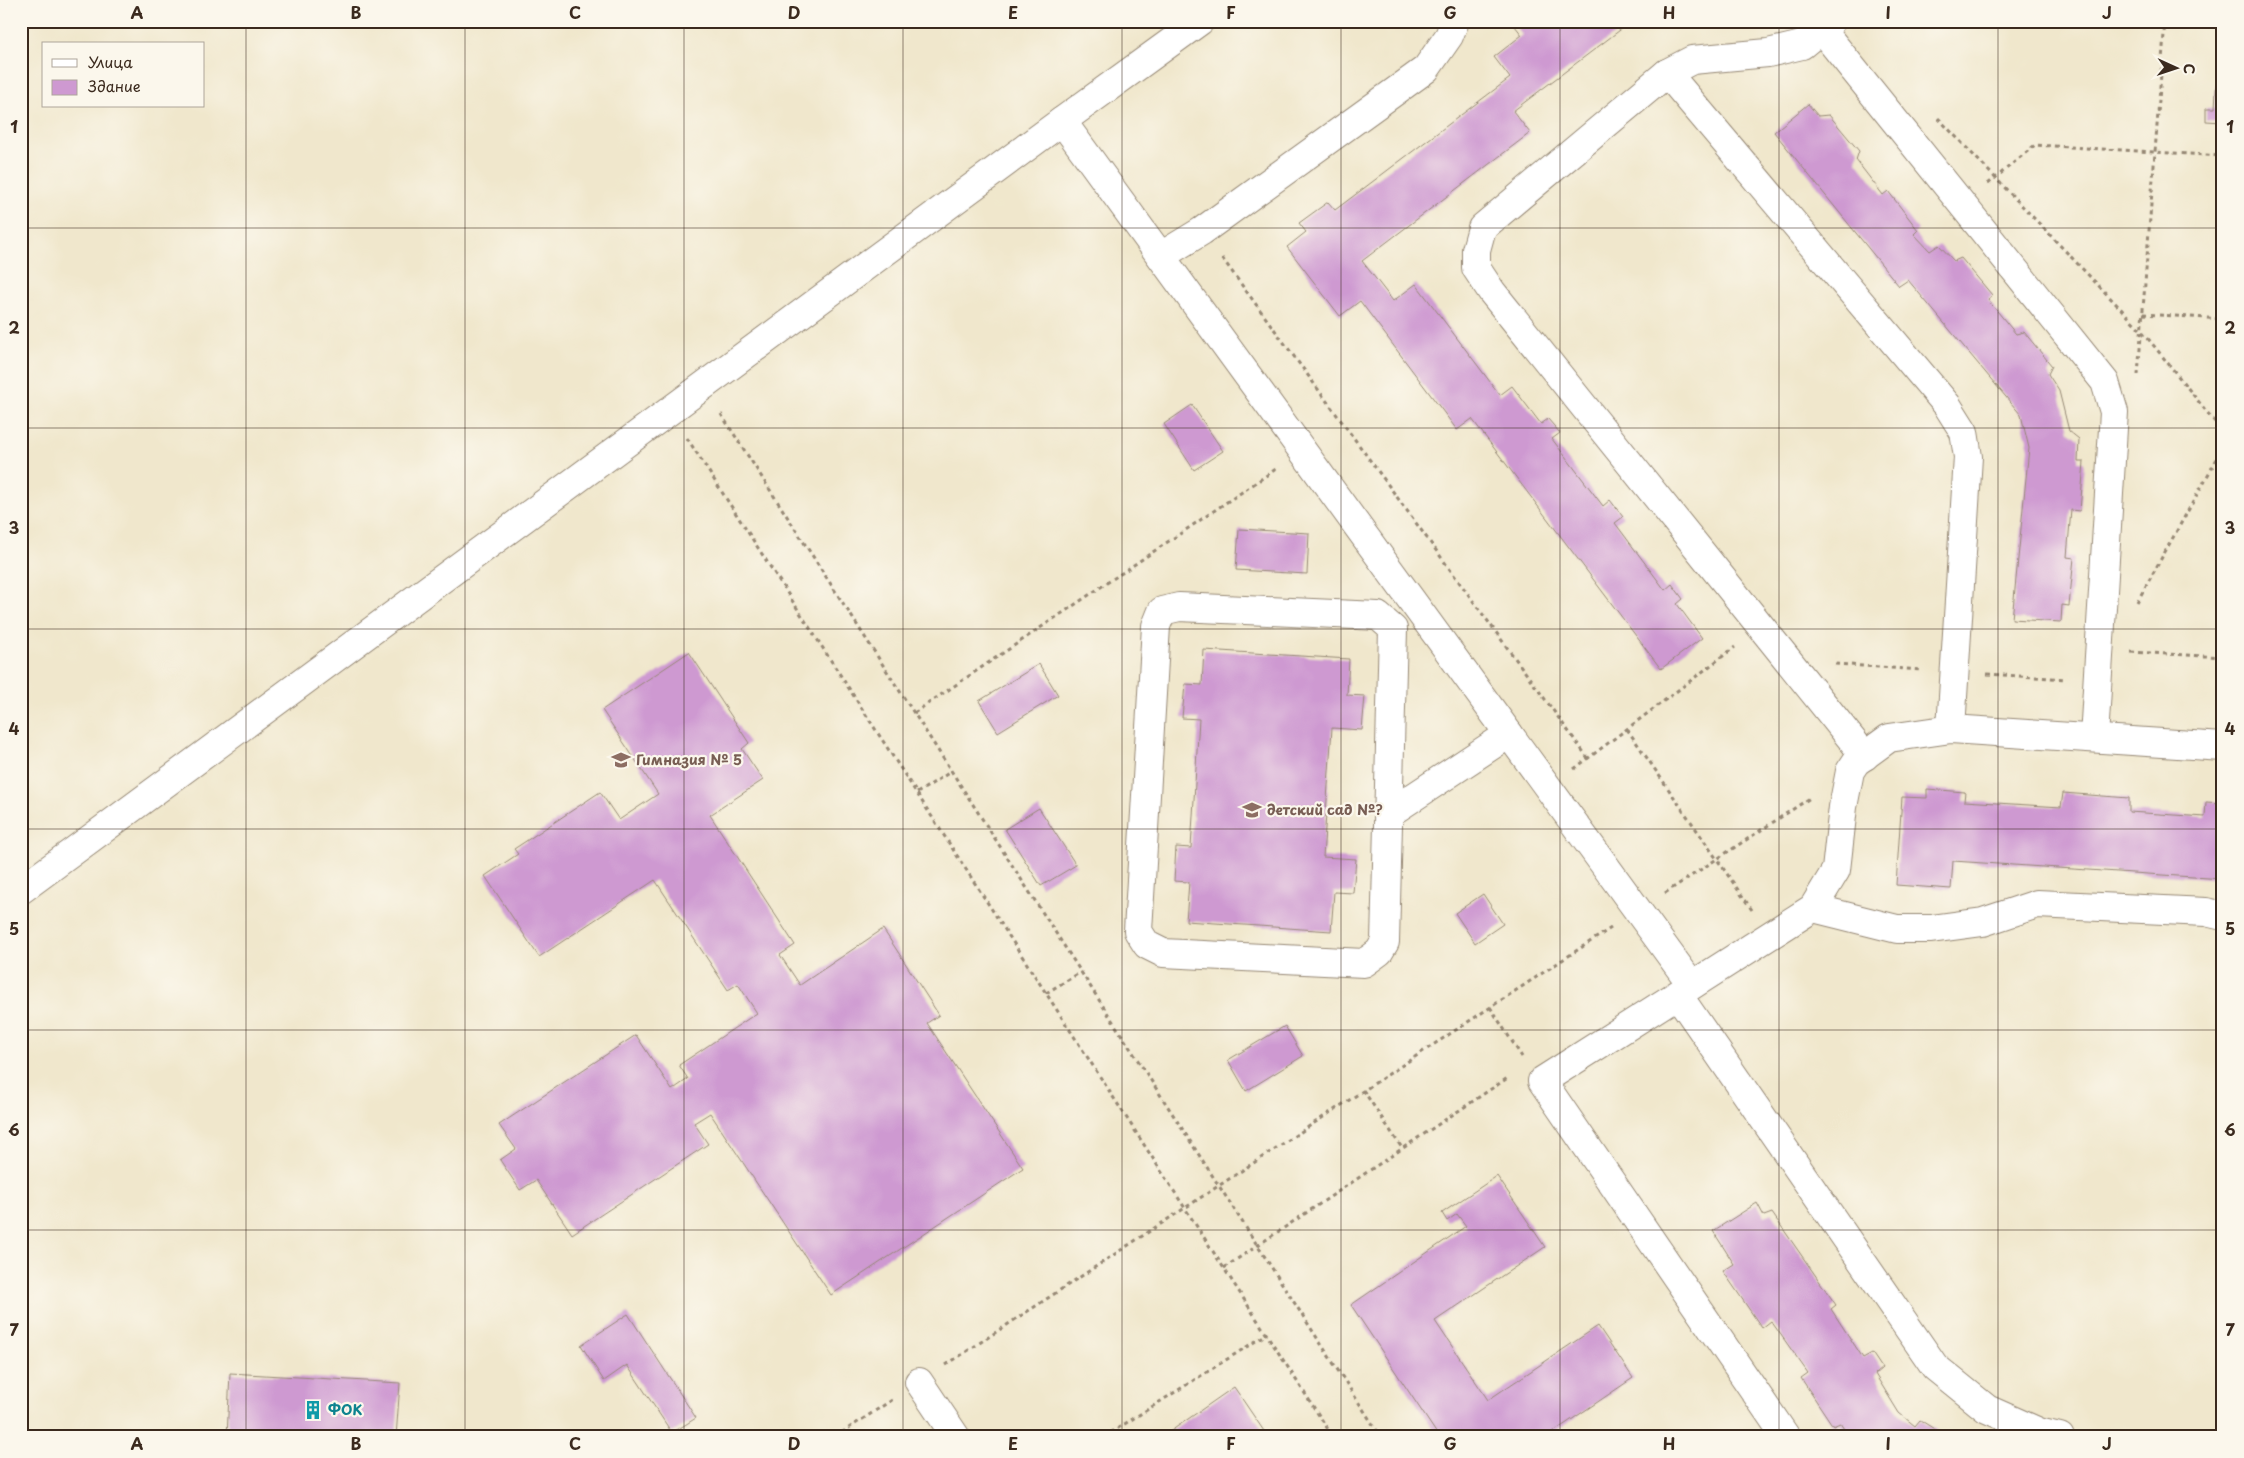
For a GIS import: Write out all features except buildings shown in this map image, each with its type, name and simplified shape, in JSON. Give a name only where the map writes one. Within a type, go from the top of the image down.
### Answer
[{"type":"street","points":[[21,890],[1200,21]]},
{"type":"street","points":[[1161,256],[1202,231],[1426,69],[1449,36],[1455,21]]},
{"type":"street","points":[[1858,764],[1761,627],[1492,292],[1476,268],[1476,250],[1482,228],[1668,72],[1692,60],[1768,53],[1802,45],[1826,25],[1962,205],[2105,382],[2114,412],[2094,738]]},
{"type":"street","points":[[1668,72],[1940,398],[1964,432],[1968,457],[1951,729]]},
{"type":"street","points":[[1062,121],[1304,450],[1638,911],[1685,990],[1935,1367],[1987,1409],[2039,1432],[2060,1437]]},
{"type":"street","points":[[1179,607],[1378,616],[1393,629],[1385,942],[1379,952],[1364,963],[1163,953],[1147,945],[1138,931],[1156,626],[1162,611],[1179,607]]},
{"type":"street","points":[[1393,629],[1419,609]]},
{"type":"street","points":[[1786,1437],[1542,1081],[1814,908],[1836,870],[1843,807],[1858,764],[1889,738],[1951,729],[2223,747]]},
{"type":"street","points":[[1388,814],[1509,734]]},
{"type":"street","points":[[1814,908],[1897,929],[1931,929],[1983,922],[2037,904],[2206,912],[2223,916]]},
{"type":"street","points":[[919,1382],[956,1437]]},
{"type":"path","points":[[1934,114],[2142,330],[2223,432]]},
{"type":"path","points":[[1962,205],[2035,145],[2223,156]]},
{"type":"path","points":[[1202,231],[1588,758]]},
{"type":"path","points":[[2142,314],[2223,319]]},
{"type":"path","points":[[703,386],[1381,1437]]},
{"type":"path","points":[[670,411],[1334,1437]]},
{"type":"path","points":[[2132,610],[2223,448]]},
{"type":"path","points":[[914,713],[1304,450]]},
{"type":"path","points":[[1548,788],[1761,627]]},
{"type":"path","points":[[2099,651],[2223,657]]},
{"type":"path","points":[[1627,729],[1770,936]]},
{"type":"path","points":[[835,1437],[1638,911],[1858,764]]},
{"type":"path","points":[[917,793],[952,771]]},
{"type":"path","points":[[1046,993],[1081,972]]},
{"type":"path","points":[[1490,1007],[1527,1065]]},
{"type":"path","points":[[1224,1268],[1512,1076]]},
{"type":"path","points":[[1363,1090],[1402,1148]]},
{"type":"path","points":[[1104,1437],[1267,1334]]},
{"type":"place","name":"Гимназия № 5","points":[[621,760]]},
{"type":"place","name":"детский сад №?","points":[[1252,810]]},
{"type":"place","name":"ФОК","points":[[313,1410]]}]
